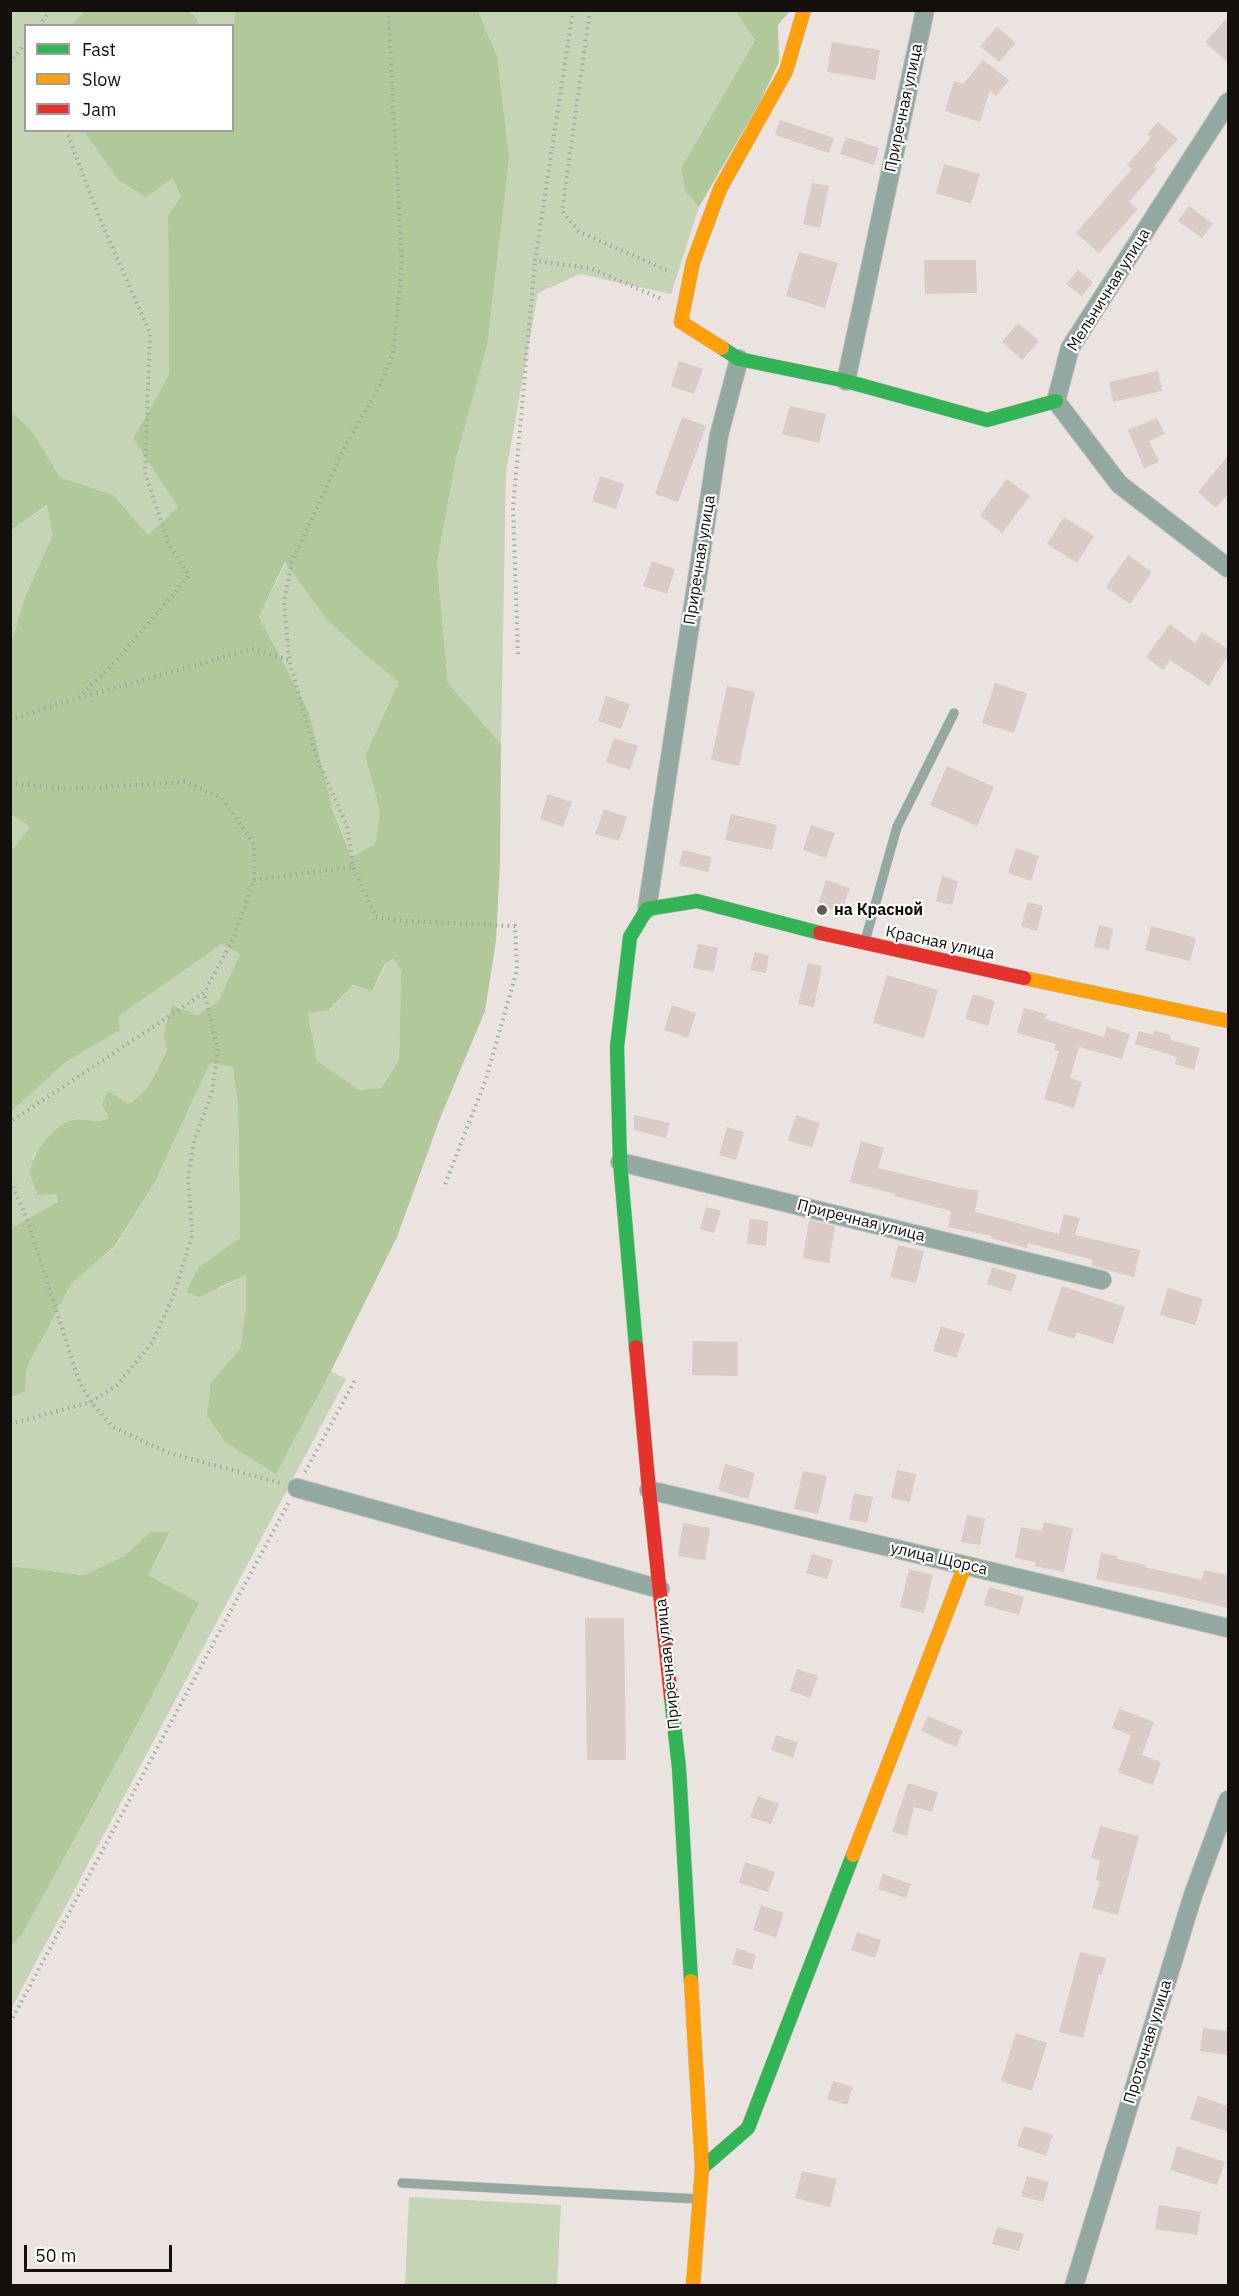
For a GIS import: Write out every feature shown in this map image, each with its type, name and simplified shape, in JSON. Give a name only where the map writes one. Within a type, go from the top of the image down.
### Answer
[{"type":"street","points":[[804,10],[786,71],[720,189],[693,262],[681,322],[739,359],[846,381],[987,420],[1056,401],[1119,484],[1228,568]]},
{"type":"street","name":"Приречная улица","points":[[846,381],[925,10]]},
{"type":"street","name":"Мельничная улица","points":[[1056,401],[1070,348],[1223,125],[1228,102]]},
{"type":"street","name":"Приречная улица","points":[[693,2286],[702,2168],[679,1768],[650,1490],[620,1162],[617,1047],[630,937],[646,909],[719,435],[739,359]]},
{"type":"street","name":"Красная улица","points":[[646,909],[697,901],[864,944],[1228,1021]]},
{"type":"street","name":"Приречная улица","points":[[620,1162],[1102,1280]]},
{"type":"street","points":[[297,1488],[660,1589]]},
{"type":"street","name":"улица Щорса","points":[[650,1490],[1228,1628]]},
{"type":"street","points":[[702,2168],[748,2128],[965,1565]]},
{"type":"street","name":"Проточная улица","points":[[1074,2286],[1193,1894],[1228,1800]]},
{"type":"lane","points":[[864,944],[897,827],[954,713]]},
{"type":"lane","points":[[402,2183],[700,2199]]},
{"type":"path","points":[[40,24],[50,10]]},
{"type":"path","points":[[388,10],[402,263],[393,353],[379,387],[345,447],[292,562],[284,601],[289,660],[317,759],[347,825],[353,867],[376,917],[406,921],[515,926],[518,970],[486,1079],[444,1187]]},
{"type":"path","points":[[518,654],[513,507],[535,261],[573,10]]},
{"type":"path","points":[[590,10],[562,211],[579,232],[689,280]]},
{"type":"path","points":[[10,63],[24,46]]},
{"type":"path","points":[[67,132],[100,219],[150,333],[145,472],[168,543],[189,576],[117,660],[78,698]]},
{"type":"path","points":[[535,261],[590,268],[662,298],[681,322]]},
{"type":"path","points":[[10,720],[78,698],[252,649],[289,660]]},
{"type":"path","points":[[10,783],[68,789],[185,782],[222,798],[254,844],[254,880],[234,938],[204,993],[10,1122]]},
{"type":"path","points":[[254,880],[353,867]]},
{"type":"path","points":[[10,1424],[91,1402],[117,1385],[152,1343],[173,1297],[192,1236],[188,1176],[194,1141],[212,1092],[218,1050],[204,993]]},
{"type":"path","points":[[10,1181],[26,1216],[79,1382],[91,1402],[113,1427],[169,1452],[297,1488]]},
{"type":"path","points":[[10,2023],[355,1380]]},
{"type":"path","points":[[10,2010],[16,2012]]},
{"type":"green space","points":[[86,10],[188,11],[197,18],[199,24],[72,24]]},
{"type":"green space","points":[[10,11],[86,11],[72,24],[24,24],[24,132],[85,132],[118,180],[172,178],[181,196],[168,215],[169,374],[133,439],[178,507],[148,536],[113,495],[60,477],[32,431],[11,411]]},
{"type":"green space","points":[[188,11],[235,11],[234,32],[234,24],[199,24],[197,18]]},
{"type":"green space","points":[[235,11],[478,11],[497,56],[509,158],[487,345],[457,454],[437,563],[448,683],[501,744],[500,863],[496,941],[485,1011],[441,1116],[397,1237],[331,1371],[276,1474],[226,1443],[207,1416],[211,1383],[240,1348],[246,1308],[246,1275],[199,1297],[186,1292],[199,1267],[240,1238],[238,1108],[233,1067],[210,1063],[155,1182],[115,1246],[71,1284],[27,1367],[25,1392],[10,1398],[11,1228],[58,1202],[56,1194],[38,1195],[33,1184],[31,1170],[37,1152],[50,1135],[65,1123],[77,1119],[98,1121],[109,1118],[102,1105],[108,1091],[129,1104],[136,1099],[152,1080],[167,1050],[163,1036],[172,1005],[197,1015],[218,1002],[240,954],[222,944],[119,1016],[120,1030],[66,1062],[13,1110],[10,1106],[11,851],[30,827],[11,814],[11,643],[25,597],[53,535],[47,505],[11,530],[11,411],[32,431],[60,477],[113,495],[148,535],[178,507],[133,439],[169,374],[168,215],[181,196],[172,178],[146,197],[118,180],[85,132],[234,132]],"holes":[[[285,562],[326,619],[399,682],[365,756],[380,812],[375,844],[351,857],[332,808],[309,713],[259,617]],[[393,959],[401,970],[399,1060],[381,1088],[360,1090],[317,1061],[308,1013],[329,1010],[353,985],[372,991],[385,964]]]},
{"type":"green space","points":[[478,11],[735,11],[755,40],[681,168],[685,191],[699,207],[671,294],[580,274],[538,293],[506,472],[501,744],[448,683],[437,563],[457,454],[497,56]]},
{"type":"green space","points":[[735,11],[790,11],[778,25],[779,62],[759,104],[699,207],[685,191],[681,168],[755,40]]},
{"type":"green space","points":[[48,505],[54,535],[25,597],[11,643],[11,530]]},
{"type":"green space","points":[[286,562],[326,619],[363,653],[400,682],[365,756],[380,812],[375,844],[351,857],[259,617]]},
{"type":"green space","points":[[11,814],[30,827],[11,851]]},
{"type":"green space","points":[[222,944],[240,954],[218,1002],[197,1015],[173,1005],[163,1036],[167,1050],[156,1073],[142,1093],[129,1105],[108,1091],[109,1118],[98,1121],[71,1120],[49,1136],[32,1158],[49,1193],[56,1194],[58,1203],[11,1228],[10,1106],[14,1109],[66,1062],[120,1030],[119,1016]]},
{"type":"green space","points":[[393,959],[401,969],[399,1060],[381,1088],[360,1090],[317,1061],[308,1012],[330,1010],[353,985],[372,991],[386,964]]},
{"type":"green space","points":[[210,1063],[233,1067],[238,1108],[240,1238],[199,1267],[219,1289],[246,1275],[246,1308],[240,1348],[211,1383],[276,1474],[331,1371],[346,1379],[11,2009],[11,1946],[22,1934],[148,1575],[170,1533],[150,1532],[124,1556],[84,1575],[11,1566],[11,1398],[25,1392],[27,1367],[71,1283],[116,1246],[155,1182]]},
{"type":"green space","points":[[150,1532],[170,1532],[148,1575],[199,1603],[134,1730],[22,1934],[11,1946],[11,1566],[84,1575],[124,1556]]},
{"type":"green space","points":[[409,2197],[561,2205],[557,2285],[405,2285]]},
{"type":"building","points":[[1228,17],[1228,63],[1205,42]]},
{"type":"building","points":[[997,27],[1016,43],[999,62],[980,46]]},
{"type":"building","points":[[832,42],[880,50],[875,80],[827,72]]},
{"type":"building","points":[[983,60],[1009,80],[996,96],[990,90],[980,122],[945,111],[954,81],[963,84]]},
{"type":"building","points":[[780,120],[834,138],[829,153],[775,135]]},
{"type":"building","points":[[1158,122],[1178,139],[1154,166],[1157,169],[1129,202],[1138,209],[1099,253],[1076,233],[1132,169],[1127,165],[1151,138],[1147,134]]},
{"type":"building","points":[[846,137],[879,148],[874,165],[840,154]]},
{"type":"building","points":[[944,164],[980,174],[971,204],[936,193]]},
{"type":"building","points":[[812,183],[829,186],[820,228],[803,224]]},
{"type":"building","points":[[1189,206],[1213,224],[1202,238],[1178,221]]},
{"type":"building","points":[[799,252],[838,263],[825,308],[786,296]]},
{"type":"building","points":[[924,260],[976,260],[977,293],[925,294]]},
{"type":"building","points":[[1078,270],[1093,282],[1082,296],[1066,284]]},
{"type":"building","points":[[1018,323],[1039,341],[1022,360],[1002,342]]},
{"type":"building","points":[[679,361],[703,369],[694,394],[671,386]]},
{"type":"building","points":[[1158,371],[1162,391],[1113,402],[1109,382]]},
{"type":"building","points":[[790,406],[826,414],[819,443],[782,434]]},
{"type":"building","points":[[682,417],[706,426],[678,502],[655,494]]},
{"type":"building","points":[[1157,418],[1165,434],[1149,441],[1159,462],[1144,468],[1128,430]]},
{"type":"building","points":[[1228,456],[1228,494],[1216,508],[1198,492]]},
{"type":"building","points":[[600,476],[624,484],[616,509],[592,501]]},
{"type":"building","points":[[1007,479],[1030,496],[1002,533],[980,515]]},
{"type":"building","points":[[1064,517],[1094,536],[1077,563],[1047,544]]},
{"type":"building","points":[[1128,555],[1152,572],[1130,604],[1106,587]]},
{"type":"building","points":[[652,561],[675,569],[667,594],[643,586]]},
{"type":"building","points":[[1170,624],[1195,643],[1202,632],[1228,649],[1228,655],[1209,686],[1170,660],[1163,670],[1146,657]]},
{"type":"building","points":[[995,683],[1027,693],[1014,733],[982,723]]},
{"type":"building","points":[[727,686],[755,692],[739,766],[711,760]]},
{"type":"building","points":[[606,696],[630,704],[621,729],[598,721]]},
{"type":"building","points":[[614,738],[638,746],[630,770],[606,762]]},
{"type":"building","points":[[947,766],[994,787],[977,826],[930,805]]},
{"type":"building","points":[[548,794],[572,802],[563,827],[540,819]]},
{"type":"building","points":[[604,809],[627,817],[619,841],[595,834]]},
{"type":"building","points":[[731,814],[777,825],[772,850],[725,840]]},
{"type":"building","points":[[811,825],[835,833],[826,858],[803,850]]},
{"type":"building","points":[[1016,848],[1039,856],[1031,881],[1008,873]]},
{"type":"building","points":[[683,850],[712,857],[708,872],[679,865]]},
{"type":"building","points":[[942,876],[958,881],[952,905],[936,901]]},
{"type":"building","points":[[826,880],[850,888],[841,912],[818,905]]},
{"type":"building","points":[[1028,902],[1043,906],[1037,931],[1021,926]]},
{"type":"building","points":[[1099,925],[1113,928],[1109,950],[1094,947]]},
{"type":"building","points":[[1151,926],[1196,938],[1190,961],[1145,950]]},
{"type":"building","points":[[698,944],[718,948],[714,972],[693,968]]},
{"type":"building","points":[[755,952],[769,956],[766,973],[750,970]]},
{"type":"building","points":[[808,963],[822,966],[814,1007],[798,1004]]},
{"type":"building","points":[[887,975],[938,990],[924,1038],[873,1023]]},
{"type":"building","points":[[973,994],[995,1001],[988,1026],[965,1019]]},
{"type":"building","points":[[672,1005],[696,1013],[688,1038],[664,1030]]},
{"type":"building","points":[[1024,1008],[1047,1014],[1045,1019],[1104,1037],[1107,1027],[1130,1034],[1122,1059],[1079,1047],[1070,1078],[1082,1082],[1074,1108],[1044,1099],[1059,1051],[1054,1050],[1056,1044],[1017,1033]]},
{"type":"building","points":[[1154,1030],[1170,1035],[1171,1040],[1200,1048],[1194,1070],[1175,1064],[1177,1057],[1135,1044],[1139,1031],[1153,1035]]},
{"type":"building","points":[[634,1115],[670,1123],[666,1138],[634,1130]]},
{"type":"building","points":[[796,1115],[820,1123],[812,1148],[788,1140]]},
{"type":"building","points":[[727,1127],[744,1132],[736,1160],[719,1155]]},
{"type":"building","points":[[861,1141],[884,1148],[878,1168],[979,1191],[975,1212],[1059,1234],[1064,1214],[1080,1218],[1075,1235],[1140,1250],[1134,1277],[1092,1266],[1093,1260],[1028,1243],[1027,1248],[991,1238],[992,1236],[948,1227],[951,1211],[850,1182]]},
{"type":"building","points":[[706,1207],[721,1211],[714,1233],[700,1229]]},
{"type":"building","points":[[750,1219],[768,1221],[766,1246],[747,1243]]},
{"type":"building","points":[[809,1220],[835,1226],[829,1263],[803,1258]]},
{"type":"building","points":[[898,1245],[924,1251],[916,1283],[890,1277]]},
{"type":"building","points":[[992,1267],[1017,1275],[1011,1292],[987,1284]]},
{"type":"building","points":[[1062,1286],[1125,1307],[1113,1344],[1077,1332],[1074,1339],[1047,1330]]},
{"type":"building","points":[[1168,1288],[1203,1299],[1195,1325],[1160,1315]]},
{"type":"building","points":[[941,1326],[965,1334],[956,1358],[933,1351]]},
{"type":"building","points":[[693,1341],[738,1342],[738,1376],[692,1375]]},
{"type":"building","points":[[725,1464],[755,1473],[748,1499],[718,1490]]},
{"type":"building","points":[[897,1470],[916,1474],[910,1502],[891,1498]]},
{"type":"building","points":[[803,1471],[827,1476],[818,1514],[794,1509]]},
{"type":"building","points":[[854,1493],[873,1497],[867,1523],[849,1520]]},
{"type":"building","points":[[967,1515],[985,1519],[980,1545],[961,1542]]},
{"type":"building","points":[[1044,1522],[1073,1528],[1064,1572],[1035,1566],[1036,1562],[1015,1558],[1021,1527],[1042,1531]]},
{"type":"building","points":[[683,1523],[710,1528],[705,1560],[678,1556]]},
{"type":"building","points":[[1101,1553],[1146,1565],[1145,1567],[1202,1580],[1204,1570],[1228,1575],[1228,1608],[1096,1579]]},
{"type":"building","points":[[812,1554],[833,1560],[827,1579],[806,1573]]},
{"type":"building","points":[[909,1569],[933,1575],[924,1613],[900,1607]]},
{"type":"building","points":[[989,1587],[1024,1597],[1019,1615],[984,1605]]},
{"type":"building","points":[[585,1618],[624,1618],[626,1760],[587,1760]]},
{"type":"building","points":[[797,1669],[818,1676],[810,1698],[790,1691]]},
{"type":"building","points":[[1119,1709],[1154,1722],[1142,1755],[1161,1762],[1153,1785],[1118,1772],[1131,1735],[1112,1728]]},
{"type":"building","points":[[928,1716],[963,1731],[956,1747],[921,1731]]},
{"type":"building","points":[[776,1735],[798,1742],[793,1758],[771,1750]]},
{"type":"building","points":[[908,1783],[938,1792],[932,1812],[914,1807],[907,1836],[892,1832]]},
{"type":"building","points":[[758,1796],[779,1804],[771,1824],[750,1817]]},
{"type":"building","points":[[1100,1826],[1139,1836],[1118,1915],[1092,1908],[1100,1881],[1096,1880],[1100,1860],[1091,1858]]},
{"type":"building","points":[[745,1862],[775,1872],[768,1892],[739,1883]]},
{"type":"building","points":[[883,1874],[911,1884],[906,1898],[878,1889]]},
{"type":"building","points":[[761,1905],[784,1913],[776,1938],[753,1930]]},
{"type":"building","points":[[857,1932],[881,1940],[875,1958],[851,1950]]},
{"type":"building","points":[[737,1948],[756,1955],[752,1970],[732,1964]]},
{"type":"building","points":[[1080,1952],[1106,1958],[1102,1975],[1099,1974],[1083,2038],[1059,2032]]},
{"type":"building","points":[[1203,2028],[1228,2031],[1228,2055],[1200,2051]]},
{"type":"building","points":[[1016,2033],[1047,2043],[1032,2091],[1001,2081]]},
{"type":"building","points":[[833,2081],[853,2087],[847,2105],[827,2099]]},
{"type":"building","points":[[1198,2096],[1228,2106],[1228,2132],[1190,2119]]},
{"type":"building","points":[[1024,2126],[1053,2135],[1046,2156],[1017,2146]]},
{"type":"building","points":[[1177,2146],[1225,2162],[1217,2185],[1170,2170]]},
{"type":"building","points":[[802,2171],[837,2179],[830,2207],[795,2198]]},
{"type":"building","points":[[1027,2176],[1049,2182],[1043,2202],[1021,2196]]},
{"type":"building","points":[[1159,2205],[1201,2212],[1197,2235],[1155,2229]]},
{"type":"building","points":[[997,2227],[1024,2234],[1019,2251],[992,2244]]},
{"type":"traffic: fast","points":[[722,348],[739,359],[846,381],[987,420],[1056,401]]},
{"type":"traffic: fast","points":[[636,1347],[620,1162],[617,1047],[630,937],[647,909],[697,901],[820,933]]},
{"type":"traffic: fast","points":[[671,1697],[679,1768],[691,1981]]},
{"type":"traffic: fast","points":[[702,2168],[748,2128],[853,1855]]},
{"type":"traffic: slow","points":[[722,348],[681,322],[693,262],[720,189],[786,71],[804,10]]},
{"type":"traffic: slow","points":[[1024,978],[1228,1021]]},
{"type":"traffic: slow","points":[[853,1855],[965,1565]]},
{"type":"traffic: slow","points":[[691,1981],[702,2168],[693,2286]]},
{"type":"traffic: jam","points":[[820,933],[1024,978]]},
{"type":"traffic: jam","points":[[636,1347],[671,1697]]},
{"type":"place","name":"на Красной","points":[[822,910]]}]
